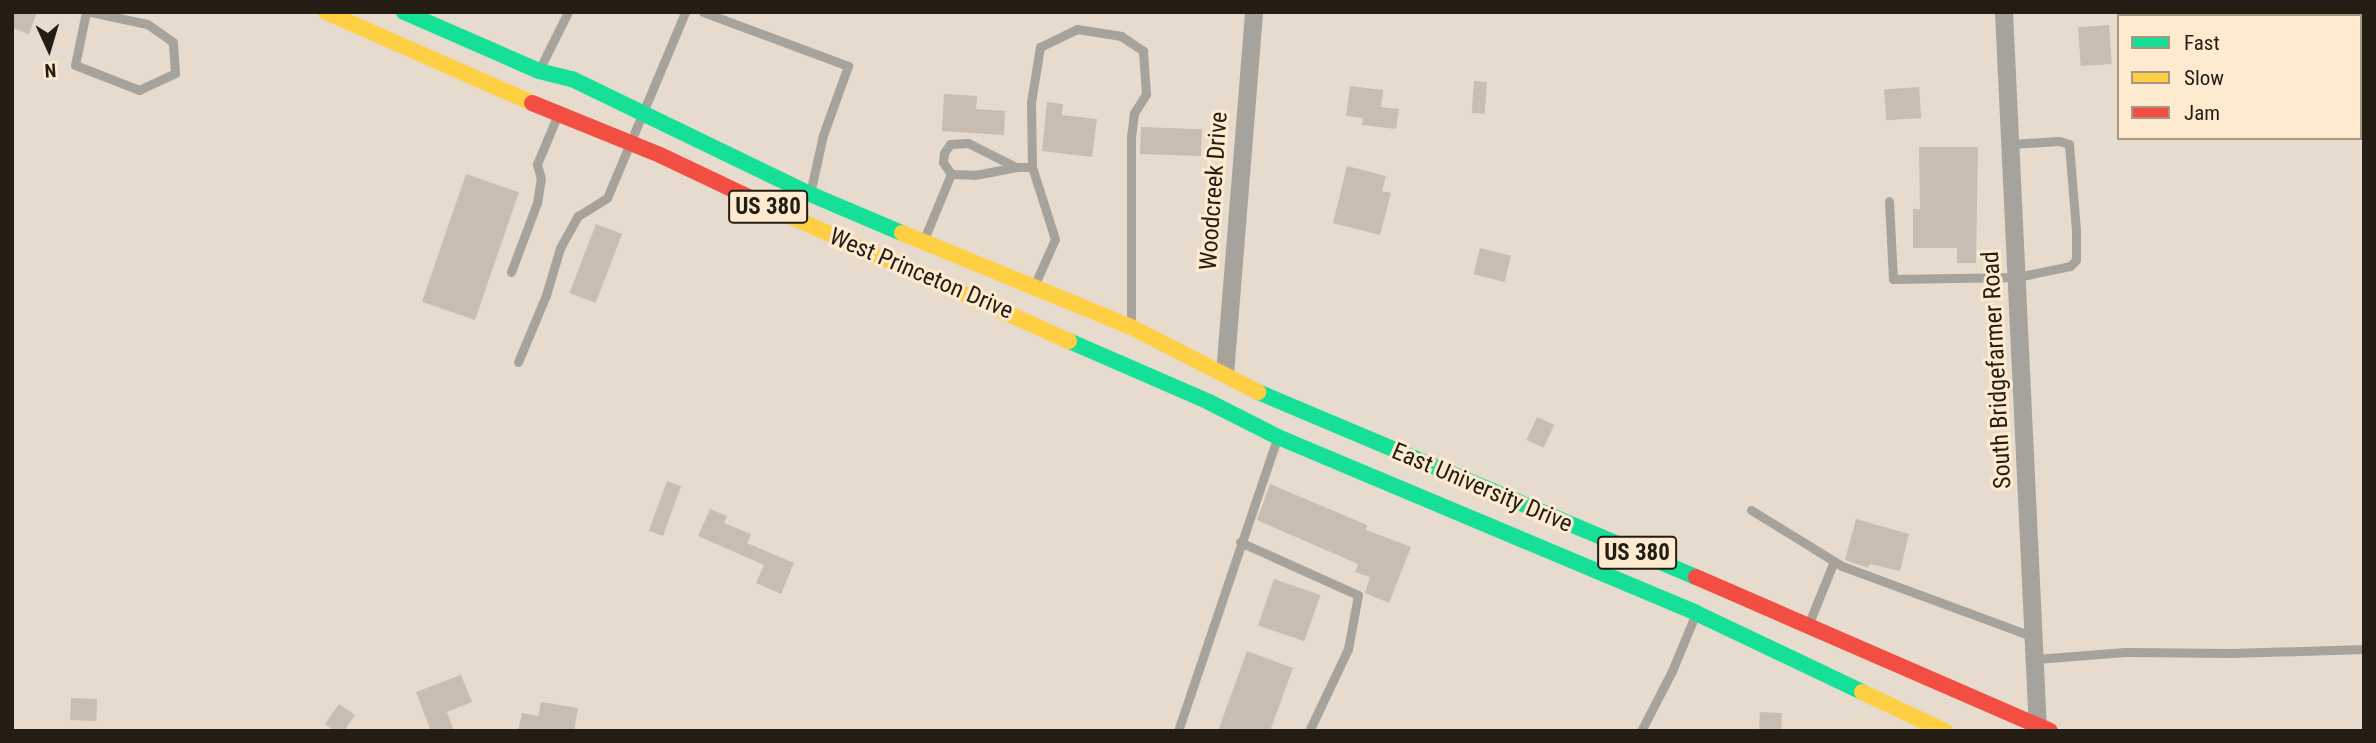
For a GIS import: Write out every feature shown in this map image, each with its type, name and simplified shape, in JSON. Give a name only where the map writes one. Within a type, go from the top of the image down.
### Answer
[{"type":"highway","name":"West Princeton Drive","points":[[326,12],[631,144],[1209,402]]},
{"type":"highway","name":"West Princeton Drive","points":[[404,12],[539,71],[572,79],[810,194],[1033,289],[1131,327],[1225,374]]},
{"type":"highway","name":"East University Drive","points":[[1225,374],[1286,412],[1711,583],[1807,628],[2042,729]]},
{"type":"highway","name":"East University Drive","points":[[1209,402],[1696,613],[1945,731]]},
{"type":"street","name":"Woodcreek Drive","points":[[1225,374],[1254,12]]},
{"type":"street","name":"South Bridgefarmer Road","points":[[2004,12],[2036,659],[2042,729]]},
{"type":"lane","points":[[88,12],[147,24],[173,42],[175,73],[139,90],[75,65],[88,12]]},
{"type":"lane","points":[[539,71],[568,12]]},
{"type":"lane","points":[[518,362],[546,295],[560,248],[578,216],[607,198],[685,12]]},
{"type":"lane","points":[[703,12],[848,66],[823,135],[810,194]]},
{"type":"lane","points":[[1033,289],[1055,239],[1032,167],[1031,102],[1040,47],[1077,29],[1121,36],[1143,51],[1146,94],[1134,113],[1131,137],[1131,327]]},
{"type":"lane","points":[[510,272],[537,203],[541,178],[537,164],[558,114]]},
{"type":"lane","points":[[1889,201],[1893,279],[2017,277],[2070,266],[2076,260],[2076,230],[2069,144],[2059,141],[2011,144]]},
{"type":"lane","points":[[951,174],[943,162],[944,153],[950,144],[956,142],[968,143],[1016,167]]},
{"type":"lane","points":[[951,174],[975,175],[1016,167],[1032,167]]},
{"type":"lane","points":[[923,242],[951,174]]},
{"type":"lane","points":[[1178,731],[1279,432]]},
{"type":"lane","points":[[1751,510],[1834,561],[2035,637]]},
{"type":"lane","points":[[1240,542],[1358,595],[1348,649],[1309,731]]},
{"type":"lane","points":[[1807,628],[1834,561]]},
{"type":"lane","points":[[1641,731],[1696,613]]},
{"type":"lane","points":[[2036,659],[2126,652],[2231,653],[2364,649]]},
{"type":"building","points":[[12,12],[37,12],[29,34],[12,28]]},
{"type":"building","points":[[2109,25],[2112,64],[2081,66],[2078,27]]},
{"type":"building","points":[[1474,81],[1487,82],[1485,114],[1472,113]]},
{"type":"building","points":[[1350,86],[1383,90],[1381,107],[1399,109],[1396,129],[1362,125],[1363,118],[1346,116]]},
{"type":"building","points":[[1919,87],[1921,118],[1886,120],[1884,89]]},
{"type":"building","points":[[944,94],[977,96],[976,109],[1005,111],[1004,135],[942,131]]},
{"type":"building","points":[[1047,102],[1063,104],[1062,115],[1097,119],[1092,157],[1042,151]]},
{"type":"building","points":[[1141,127],[1202,129],[1201,156],[1140,154]]},
{"type":"building","points":[[1919,147],[1978,147],[1976,263],[1957,263],[1957,248],[1913,248],[1913,209],[1920,209]]},
{"type":"building","points":[[1347,166],[1386,176],[1382,191],[1391,193],[1380,235],[1333,223]]},
{"type":"building","points":[[466,174],[519,192],[475,320],[422,302]]},
{"type":"building","points":[[596,224],[622,234],[596,303],[569,293]]},
{"type":"building","points":[[1480,248],[1511,256],[1505,282],[1473,274]]},
{"type":"building","points":[[1537,417],[1554,425],[1544,448],[1526,440]]},
{"type":"building","points":[[667,481],[681,486],[663,536],[649,531]]},
{"type":"building","points":[[1270,484],[1367,525],[1366,530],[1411,547],[1389,603],[1365,593],[1370,577],[1355,572],[1358,564],[1257,520]]},
{"type":"building","points":[[710,509],[727,516],[724,523],[751,534],[747,543],[794,563],[781,594],[756,583],[764,565],[698,536]]},
{"type":"building","points":[[1856,519],[1909,534],[1900,571],[1870,564],[1868,568],[1845,560]]},
{"type":"building","points":[[1274,579],[1320,595],[1304,641],[1258,625]]},
{"type":"building","points":[[1247,651],[1293,668],[1270,731],[1218,731]]},
{"type":"building","points":[[461,675],[472,702],[447,712],[454,731],[431,731],[416,692]]},
{"type":"building","points":[[71,698],[97,699],[96,721],[70,720]]},
{"type":"building","points":[[541,702],[578,708],[574,731],[518,731],[522,713],[538,716]]},
{"type":"building","points":[[339,704],[355,715],[344,731],[334,731],[325,724]]},
{"type":"building","points":[[1760,712],[1782,713],[1781,731],[1759,731]]},
{"type":"traffic: fast","points":[[404,12],[539,71],[572,79],[810,194],[902,233]]},
{"type":"traffic: fast","points":[[1069,341],[1209,402],[1278,437],[1696,613],[1862,692]]},
{"type":"traffic: fast","points":[[1258,392],[1696,577]]},
{"type":"traffic: slow","points":[[326,12],[532,103]]},
{"type":"traffic: slow","points":[[776,210],[1069,341]]},
{"type":"traffic: slow","points":[[902,233],[1131,327],[1258,392]]},
{"type":"traffic: slow","points":[[1862,692],[1945,731]]},
{"type":"traffic: jam","points":[[532,103],[660,155],[776,210]]},
{"type":"traffic: jam","points":[[1696,577],[2050,731]]}]
